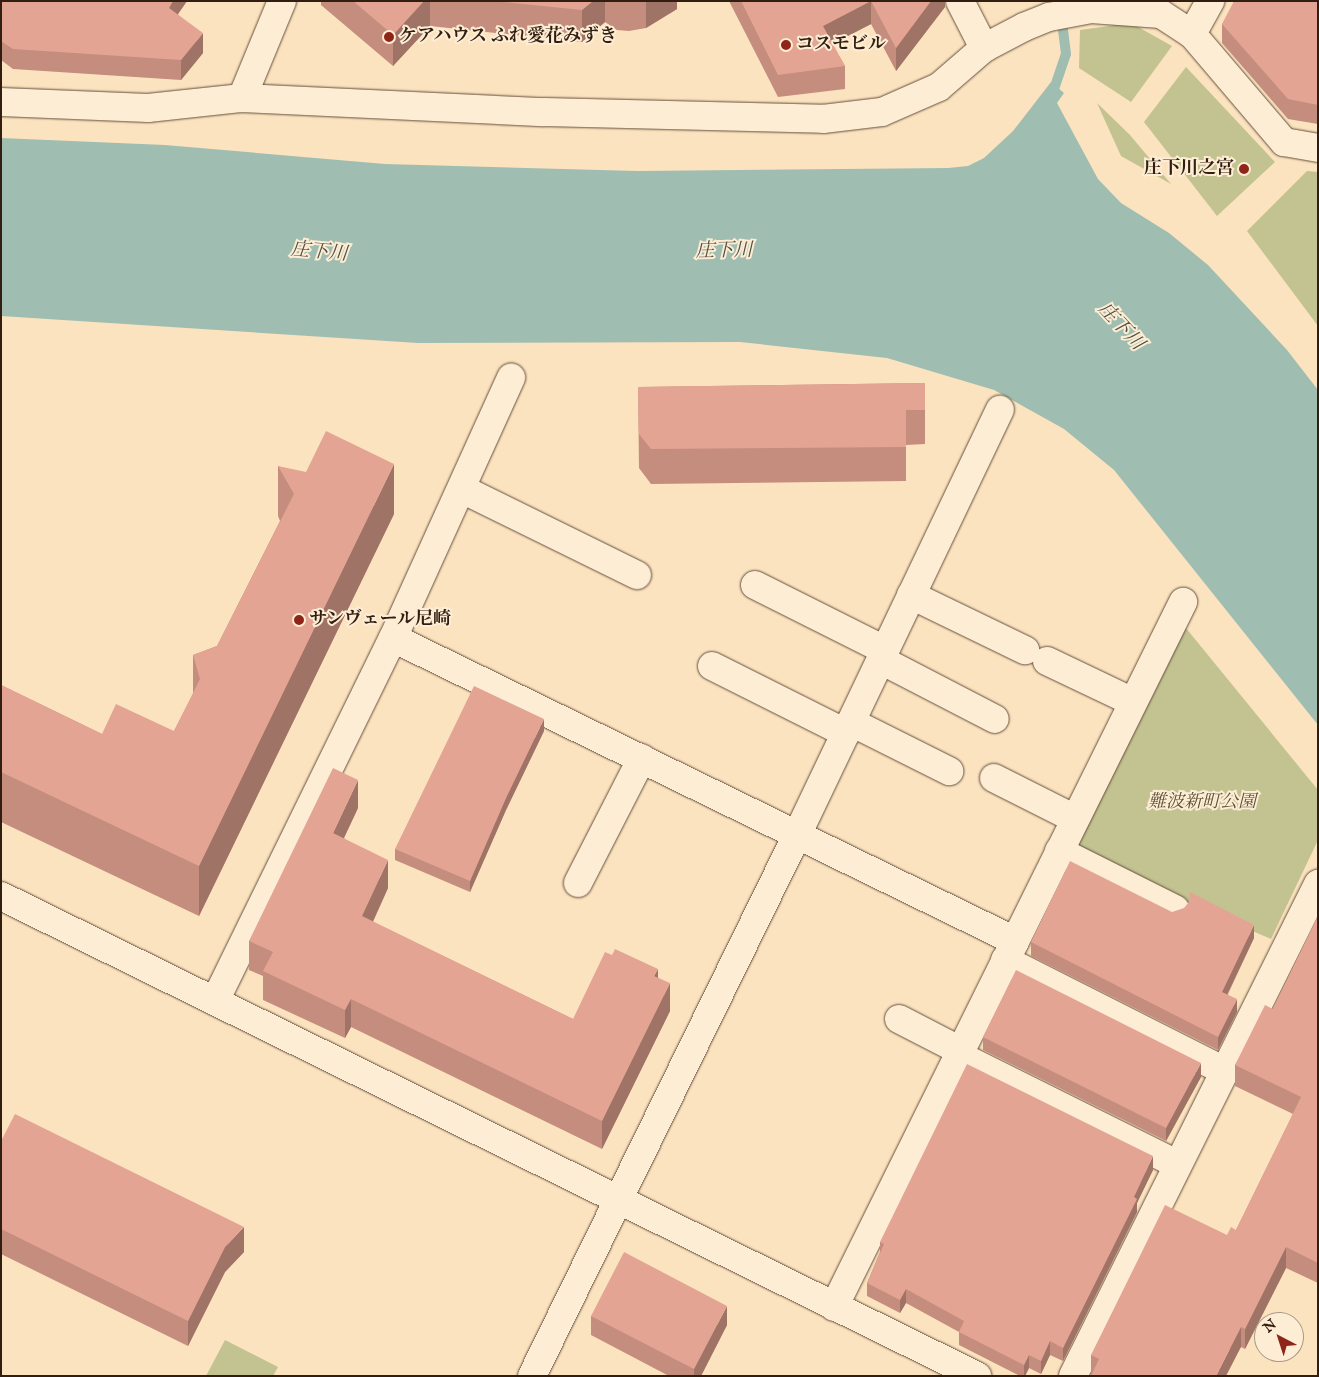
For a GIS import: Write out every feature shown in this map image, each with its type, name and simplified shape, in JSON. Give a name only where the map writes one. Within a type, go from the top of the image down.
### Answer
[{"type":"street","points":[[242,98],[282,1]]},
{"type":"street","points":[[960,1],[984,48]]},
{"type":"street","points":[[1192,34],[1210,1]]},
{"type":"street","points":[[1,102],[148,108],[242,98],[544,112],[823,119],[882,112],[939,87],[984,48],[1049,17],[1091,9],[1162,14],[1192,34],[1284,142],[1318,148]]},
{"type":"street","points":[[215,1001],[393,638],[511,378]]},
{"type":"street","points":[[532,1376],[798,833],[1000,410]]},
{"type":"street","points":[[462,489],[637,575]]},
{"type":"street","points":[[755,585],[995,718]]},
{"type":"street","points":[[911,595],[1133,702]]},
{"type":"street","points":[[834,1307],[1183,602]]},
{"type":"street","points":[[393,638],[798,833],[1225,1071]]},
{"type":"street","points":[[712,666],[949,771]]},
{"type":"street","points":[[578,883],[642,758]]},
{"type":"street","points":[[994,778],[1075,820]]},
{"type":"street","points":[[1059,851],[1175,909]]},
{"type":"street","points":[[1073,1376],[1318,884]]},
{"type":"street","points":[[1,896],[618,1202],[976,1376]]},
{"type":"street","points":[[899,1019],[959,1053],[1177,1164]]},
{"type":"green space","points":[[1131,23],[1172,46],[1131,102],[1079,68],[1080,30]]},
{"type":"green space","points":[[1186,67],[1275,162],[1217,216],[1144,122]]},
{"type":"green space","points":[[1097,103],[1130,135],[1171,184],[1121,156]]},
{"type":"green space","points":[[1307,171],[1318,172],[1318,326],[1247,231]]},
{"type":"green space","name":"難波新町公園","points":[[1181,622],[1318,790],[1318,840],[1271,939],[1071,853]]},
{"type":"green space","points":[[225,1340],[278,1367],[273,1376],[206,1376]]},
{"type":"water","name":"庄下川","points":[[1051,82],[1064,93],[1057,103],[1098,179],[1121,203],[1169,233],[1208,265],[1287,350],[1318,390],[1318,725],[1114,470],[1064,429],[994,390],[887,358],[740,342],[418,343],[1,316],[1,138],[165,145],[385,164],[637,171],[948,168],[968,166],[984,158],[1013,131]]},
{"type":"building","points":[[1,1],[173,1],[169,8],[203,33],[181,60],[13,49],[1,41]]},
{"type":"building","points":[[353,1],[424,1],[393,35]]},
{"type":"building","points":[[494,1],[593,1],[582,10]]},
{"type":"building","name":"コスモビル","points":[[741,1],[871,1],[823,26],[845,66],[778,75]]},
{"type":"building","points":[[871,1],[931,1],[896,48]]},
{"type":"building","points":[[1234,1],[1318,1],[1318,105],[1288,99],[1222,24]]},
{"type":"building","points":[[925,383],[925,410],[906,410],[906,447],[651,449],[639,434],[638,387]]},
{"type":"building","points":[[326,431],[394,464],[199,866],[1,772],[1,685],[102,734],[116,704],[174,731],[200,679],[193,655],[217,646],[294,494],[278,466],[306,472]]},
{"type":"building","points":[[474,686],[544,719],[506,798],[470,881],[395,849]]},
{"type":"building","points":[[333,768],[358,780],[333,833],[388,860],[362,916],[573,1019],[605,952],[612,955],[615,949],[658,969],[654,976],[670,983],[602,1121],[351,999],[345,1010],[263,971],[273,952],[249,941]]},
{"type":"building","points":[[1070,861],[1172,912],[1184,908],[1189,902],[1190,892],[1254,925],[1222,992],[1237,999],[1218,1037],[1031,942]]},
{"type":"building","points":[[1318,916],[1318,1263],[1286,1247],[1245,1329],[1241,1327],[1216,1376],[1091,1376],[1099,1359],[1091,1355],[1165,1205],[1227,1235],[1231,1227],[1236,1230],[1301,1097],[1235,1065],[1265,1005],[1273,1009]]},
{"type":"building","points":[[1016,970],[1201,1063],[1166,1128],[983,1037]]},
{"type":"building","points":[[967,1064],[1153,1156],[1134,1197],[1137,1199],[1063,1348],[1050,1341],[1041,1361],[1029,1355],[1024,1365],[959,1332],[964,1321],[906,1289],[900,1300],[867,1283],[884,1244],[880,1242]]},
{"type":"building","points":[[15,1114],[244,1227],[225,1247],[188,1321],[1,1229],[1,1141]]},
{"type":"building","points":[[624,1252],[727,1306],[694,1369],[591,1316]]},
{"type":"waterway","points":[[1051,98],[1066,54],[1061,15]]},
{"type":"place","name":"ケアハウス ふれ愛花みずき","points":[[389,37]]},
{"type":"place","name":"コスモビル","points":[[786,45]]},
{"type":"place","name":"庄下川之宮","points":[[1244,169]]},
{"type":"place","name":"サンヴェール尼崎","points":[[299,620]]}]
